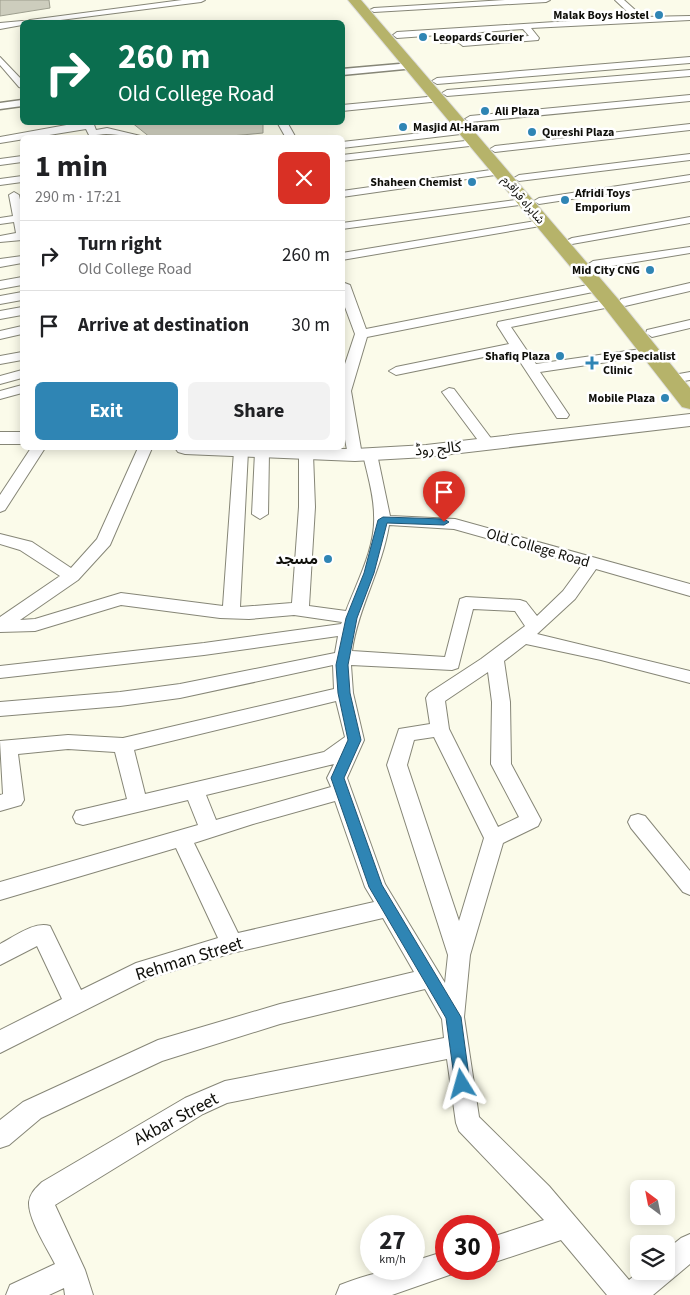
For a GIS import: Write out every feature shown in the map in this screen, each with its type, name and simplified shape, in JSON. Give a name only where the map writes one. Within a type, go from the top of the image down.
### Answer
[{"type":"highway","name":"شاہراہ قراقرم","points":[[354,0],[441,91],[498,172],[572,241],[592,265],[648,352],[690,402]]},
{"type":"highway","name":"شاہراہ قراقرم","points":[[369,5],[400,39],[417,66]]},
{"type":"highway","name":"شاہراہ قراقرم","points":[[470,131],[495,149],[519,178],[542,224],[598,288],[652,333],[688,379]]},
{"type":"main road","name":"کالج روڈ","points":[[223,450],[363,455],[488,444],[690,420]]},
{"type":"street","points":[[46,20],[201,0]]},
{"type":"street","points":[[538,0],[565,30],[690,25]]},
{"type":"street","points":[[369,5],[497,3],[546,0]]},
{"type":"street","points":[[618,0],[641,20]]},
{"type":"street","points":[[400,39],[460,39],[463,44],[535,38],[504,14],[497,3]]},
{"type":"street","points":[[400,39],[560,24],[690,18]]},
{"type":"street","points":[[0,26],[20,23]]},
{"type":"street","points":[[0,60],[20,82]]},
{"type":"street","points":[[345,107],[441,91],[690,60]]},
{"type":"street","points":[[345,72],[417,66]]},
{"type":"street","points":[[441,91],[690,73]]},
{"type":"street","points":[[505,99],[690,82]]},
{"type":"street","points":[[345,145],[470,131],[690,98]]},
{"type":"street","points":[[0,106],[20,102]]},
{"type":"street","points":[[75,135],[90,127]]},
{"type":"street","points":[[35,135],[90,127],[128,135]]},
{"type":"street","points":[[495,149],[690,127]]},
{"type":"street","points":[[345,157],[470,131]]},
{"type":"street","points":[[0,140],[20,137]]},
{"type":"street","points":[[0,150],[20,146]]},
{"type":"street","points":[[519,178],[690,157]]},
{"type":"street","points":[[0,162],[20,159]]},
{"type":"street","points":[[0,172],[20,169]]},
{"type":"street","points":[[345,194],[498,172]]},
{"type":"street","points":[[345,226],[690,178]]},
{"type":"street","points":[[0,182],[20,179]]},
{"type":"street","points":[[0,196],[18,194],[20,209]]},
{"type":"street","points":[[0,221],[20,217]]},
{"type":"street","points":[[572,241],[690,220]]},
{"type":"street","points":[[345,257],[542,224]]},
{"type":"street","points":[[0,238],[20,236]]},
{"type":"street","points":[[592,265],[690,250]]},
{"type":"street","points":[[0,264],[20,260]]},
{"type":"street","points":[[0,284],[20,281]]},
{"type":"street","points":[[562,415],[503,325],[690,287]]},
{"type":"street","points":[[361,334],[598,288]]},
{"type":"street","points":[[345,293],[347,309],[361,334],[345,388]]},
{"type":"street","points":[[0,300],[20,296]]},
{"type":"street","points":[[0,315],[20,311]]},
{"type":"street","points":[[652,333],[690,324]]},
{"type":"street","points":[[0,335],[20,330]]},
{"type":"street","points":[[396,370],[516,346]]},
{"type":"street","points":[[532,369],[648,352]]},
{"type":"street","points":[[0,360],[20,356]]},
{"type":"street","points":[[0,380],[20,375]]},
{"type":"street","points":[[0,395],[20,390]]},
{"type":"street","points":[[449,392],[488,444]]},
{"type":"street","points":[[345,399],[383,520],[369,573],[350,624],[344,658],[344,693],[355,740],[338,778],[376,887],[453,1017]]},
{"type":"street","points":[[0,507],[37,450]]},
{"type":"street","points":[[0,626],[72,576],[104,541],[144,450]]},
{"type":"street","points":[[231,612],[242,451]]},
{"type":"street","points":[[260,514],[262,452]]},
{"type":"street","points":[[300,610],[307,507],[306,454]]},
{"type":"street","name":"Old College Road","points":[[383,520],[455,524],[690,590]]},
{"type":"street","points":[[0,539],[26,546],[72,576]]},
{"type":"street","points":[[591,563],[569,594],[528,631],[482,670],[435,698],[440,730],[494,838],[459,955],[453,1017],[468,1122],[540,1195],[624,1295]]},
{"type":"street","points":[[0,626],[35,625],[121,599],[231,612],[300,610],[350,624]]},
{"type":"street","points":[[0,709],[180,691],[344,658],[452,664],[466,603],[520,606],[528,631]]},
{"type":"street","points":[[0,672],[204,649],[350,624]]},
{"type":"street","points":[[528,631],[690,677]]},
{"type":"street","points":[[494,838],[531,820],[501,764],[501,702],[495,659]]},
{"type":"street","points":[[0,803],[14,800],[4,747],[68,742],[123,745],[344,693]]},
{"type":"street","points":[[440,730],[406,734],[397,764],[459,955]]},
{"type":"street","points":[[83,817],[330,758],[355,740]]},
{"type":"street","points":[[123,745],[138,804]]},
{"type":"street","points":[[194,790],[210,830]]},
{"type":"street","points":[[0,891],[252,816],[342,792]]},
{"type":"street","points":[[638,822],[690,886]]},
{"type":"street","points":[[182,838],[232,944]]},
{"type":"street","name":"Rehman Street","points":[[0,1042],[144,970],[232,944],[389,908]]},
{"type":"street","points":[[0,955],[42,933],[76,1004]]},
{"type":"street","points":[[0,1136],[32,1110],[158,1051],[280,1014],[431,978]]},
{"type":"street","name":"Akbar Street","points":[[79,1295],[72,1270],[42,1211],[42,1200],[51,1191],[194,1106],[226,1092],[457,1046]]},
{"type":"street","points":[[500,1247],[565,1226]]},
{"type":"street","points":[[675,1259],[690,1247]]},
{"type":"street","points":[[350,1295],[435,1268]]},
{"type":"street","points":[[20,1295],[72,1270]]},
{"type":"street","points":[[632,1295],[650,1280]]},
{"type":"building","points":[[0,0],[49,0],[50,8],[0,16]]},
{"type":"building","points":[[135,125],[263,125],[263,133],[242,135],[147,135]]},
{"type":"place","name":"Malak Boys Hostel","points":[[659,15]]},
{"type":"place","name":"Leopards Courier","points":[[423,37]]},
{"type":"place","name":"Ali Plaza","points":[[485,111]]},
{"type":"place","name":"Masjid Al-Haram","points":[[403,127]]},
{"type":"place","name":"Qureshi Plaza","points":[[532,132]]},
{"type":"place","name":"Shaheen Chemist","points":[[472,182]]},
{"type":"place","name":"Afridi Toys Emporium","points":[[565,200]]},
{"type":"place","name":"Mid City CNG","points":[[650,270]]},
{"type":"place","name":"Shafiq Plaza","points":[[560,356]]},
{"type":"place","name":"Eye Specialist Clinic","points":[[592,363]]},
{"type":"place","name":"Mobile Plaza","points":[[665,398]]},
{"type":"place","name":"مسجد","points":[[328,559]]},
{"type":"route","points":[[444,522],[383,520],[369,573],[351,618],[342,665],[344,693],[355,740],[338,778],[376,887],[410,941],[453,1017],[462,1084]]}]
